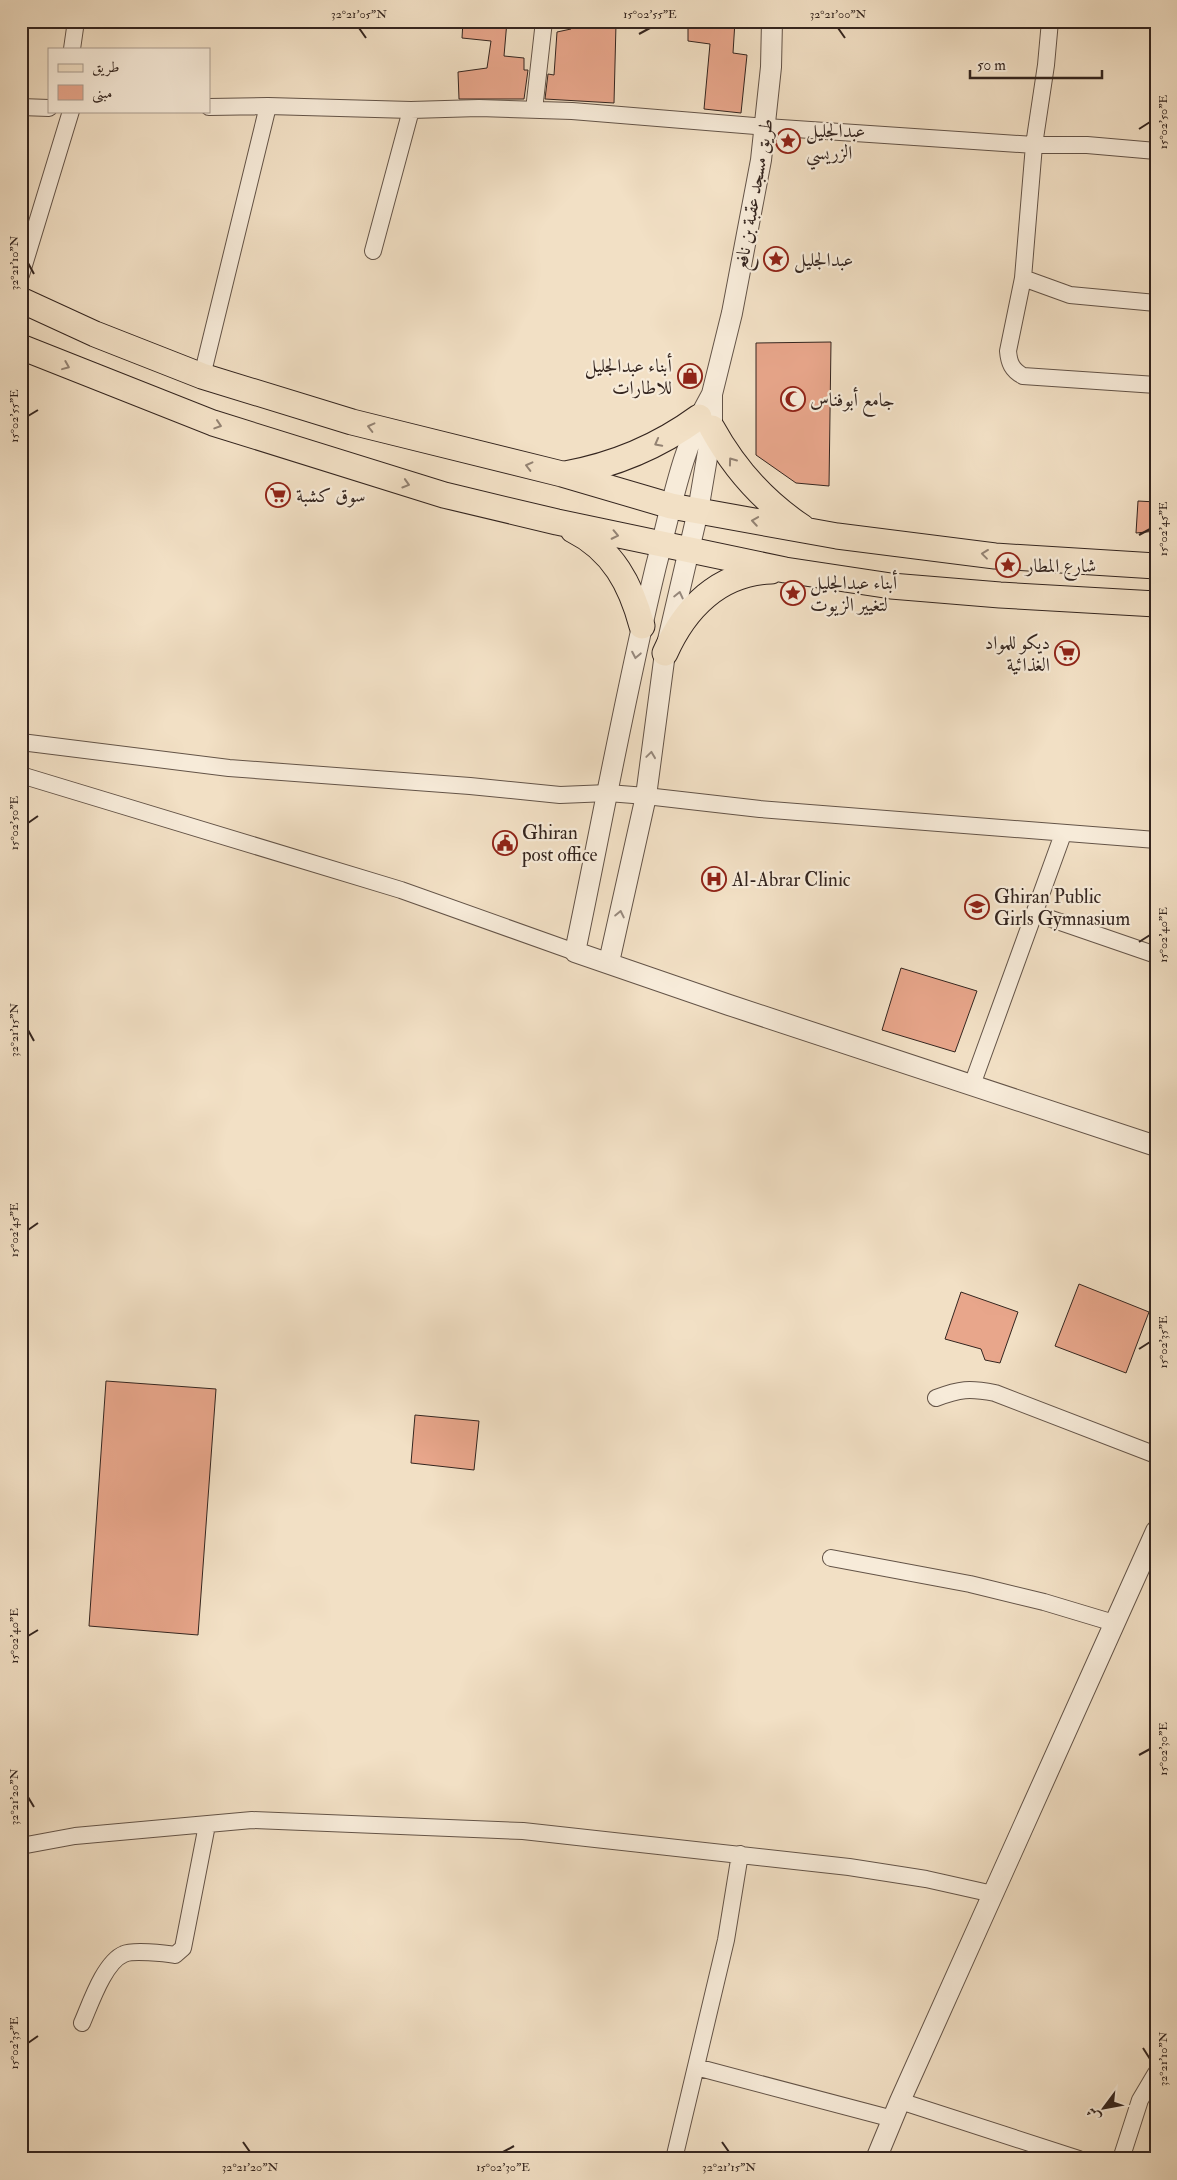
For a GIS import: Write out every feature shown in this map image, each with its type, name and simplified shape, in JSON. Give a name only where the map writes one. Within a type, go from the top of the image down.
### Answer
[{"type":"main road","points":[[21,300],[95,334],[202,376],[352,422],[562,474],[671,506],[838,536],[995,556],[1156,566]]},
{"type":"main road","points":[[21,347],[212,423],[444,495],[557,522],[785,570],[891,586],[1020,597],[1156,604]]},
{"type":"main road","points":[[562,474],[604,465],[638,453],[705,422],[745,478],[774,506],[806,529]]},
{"type":"main road","points":[[557,522],[583,535],[605,552],[622,574],[642,626]]},
{"type":"main road","points":[[666,654],[674,633],[686,614],[702,598],[741,576],[763,571],[785,570]]},
{"type":"street","points":[[72,48],[76,21]]},
{"type":"street","points":[[534,110],[544,21]]},
{"type":"street","name":"طريق مسجد عقبة بن نافع","points":[[575,952],[642,626],[671,506],[705,422],[732,313],[766,127],[771,67],[772,21]]},
{"type":"street","points":[[1050,21],[1046,65],[1034,145],[1023,278],[1008,351],[1011,366],[1023,376],[1156,385]]},
{"type":"street","points":[[210,106],[411,110],[479,108],[534,110],[1034,145],[1087,145],[1156,152]]},
{"type":"street","points":[[202,376],[268,106]]},
{"type":"street","points":[[21,107],[48,108]]},
{"type":"street","points":[[373,251],[411,110]]},
{"type":"street","points":[[21,275],[71,112]]},
{"type":"street","points":[[1023,278],[1070,295],[1156,303]]},
{"type":"street","name":"طريق مسجد عقبة بن نافع","points":[[609,962],[646,796],[666,654],[698,511],[705,422]]},
{"type":"street","points":[[21,742],[229,768],[470,786],[560,795],[608,794],[646,796],[760,809],[1156,840]]},
{"type":"street","points":[[21,774],[401,890],[729,1005],[1156,1146]]},
{"type":"street","points":[[972,1085],[1063,834]]},
{"type":"street","points":[[1034,912],[1156,955]]},
{"type":"street","points":[[936,1398],[958,1390],[975,1389],[995,1393],[1156,1455]]},
{"type":"street","points":[[876,2159],[896,2110],[1156,1531]]},
{"type":"street","points":[[831,1558],[970,1584],[1044,1602],[1114,1623]]},
{"type":"street","points":[[21,1846],[75,1836],[252,1820],[295,1820],[523,1831],[849,1866],[926,1879],[993,1894]]},
{"type":"street","points":[[82,2023],[99,1982],[114,1961],[124,1953],[175,1954],[183,1948],[207,1825]]},
{"type":"street","points":[[674,2159],[726,1940],[740,1854]]},
{"type":"street","points":[[696,2067],[896,2110],[1079,2159]]},
{"type":"street","points":[[1120,2159],[1140,2100],[1156,2073]]},
{"type":"building","points":[[463,21],[507,21],[504,56],[524,58],[524,70],[528,70],[524,99],[459,99],[458,72],[487,68],[491,41],[462,38]]},
{"type":"building","points":[[573,21],[601,21],[616,24],[614,103],[545,99],[548,74],[554,75],[557,32],[571,29]]},
{"type":"building","points":[[688,21],[735,21],[733,53],[747,55],[741,113],[704,109],[710,44],[688,41]]},
{"type":"building","name":"جامع أبوفناس","points":[[831,342],[829,486],[796,483],[756,455],[756,343]]},
{"type":"building","points":[[1138,501],[1156,502],[1156,531],[1136,533]]},
{"type":"building","points":[[901,968],[977,991],[955,1052],[882,1030]]},
{"type":"building","points":[[1079,1284],[1149,1312],[1126,1373],[1055,1346]]},
{"type":"building","points":[[961,1292],[1018,1312],[1000,1363],[985,1360],[981,1349],[945,1339]]},
{"type":"building","points":[[106,1381],[216,1389],[198,1635],[89,1626]]},
{"type":"building","points":[[415,1415],[479,1421],[474,1470],[411,1463]]},
{"type":"place","name":"عبدالجليل الزريسي","points":[[788,141]]},
{"type":"place","name":"عبدالجليل","points":[[776,259]]},
{"type":"place","name":"أبناء عبدالجليل للاطارات","points":[[690,376]]},
{"type":"place","name":"جامع أبوفناس","points":[[793,399]]},
{"type":"place","name":"سوق كشبة","points":[[278,495]]},
{"type":"place","name":"شارع المطار","points":[[1008,565]]},
{"type":"place","name":"أبناء عبدالجليل لتغيير الزيوت","points":[[793,593]]},
{"type":"place","name":"ديكو للمواد الغذائية","points":[[1067,653]]},
{"type":"place","name":"Ghiran post office","points":[[505,843]]},
{"type":"place","name":"Al-Abrar Clinic","points":[[714,879]]},
{"type":"place","name":"Ghiran Public Girls Gymnasium","points":[[977,907]]}]
